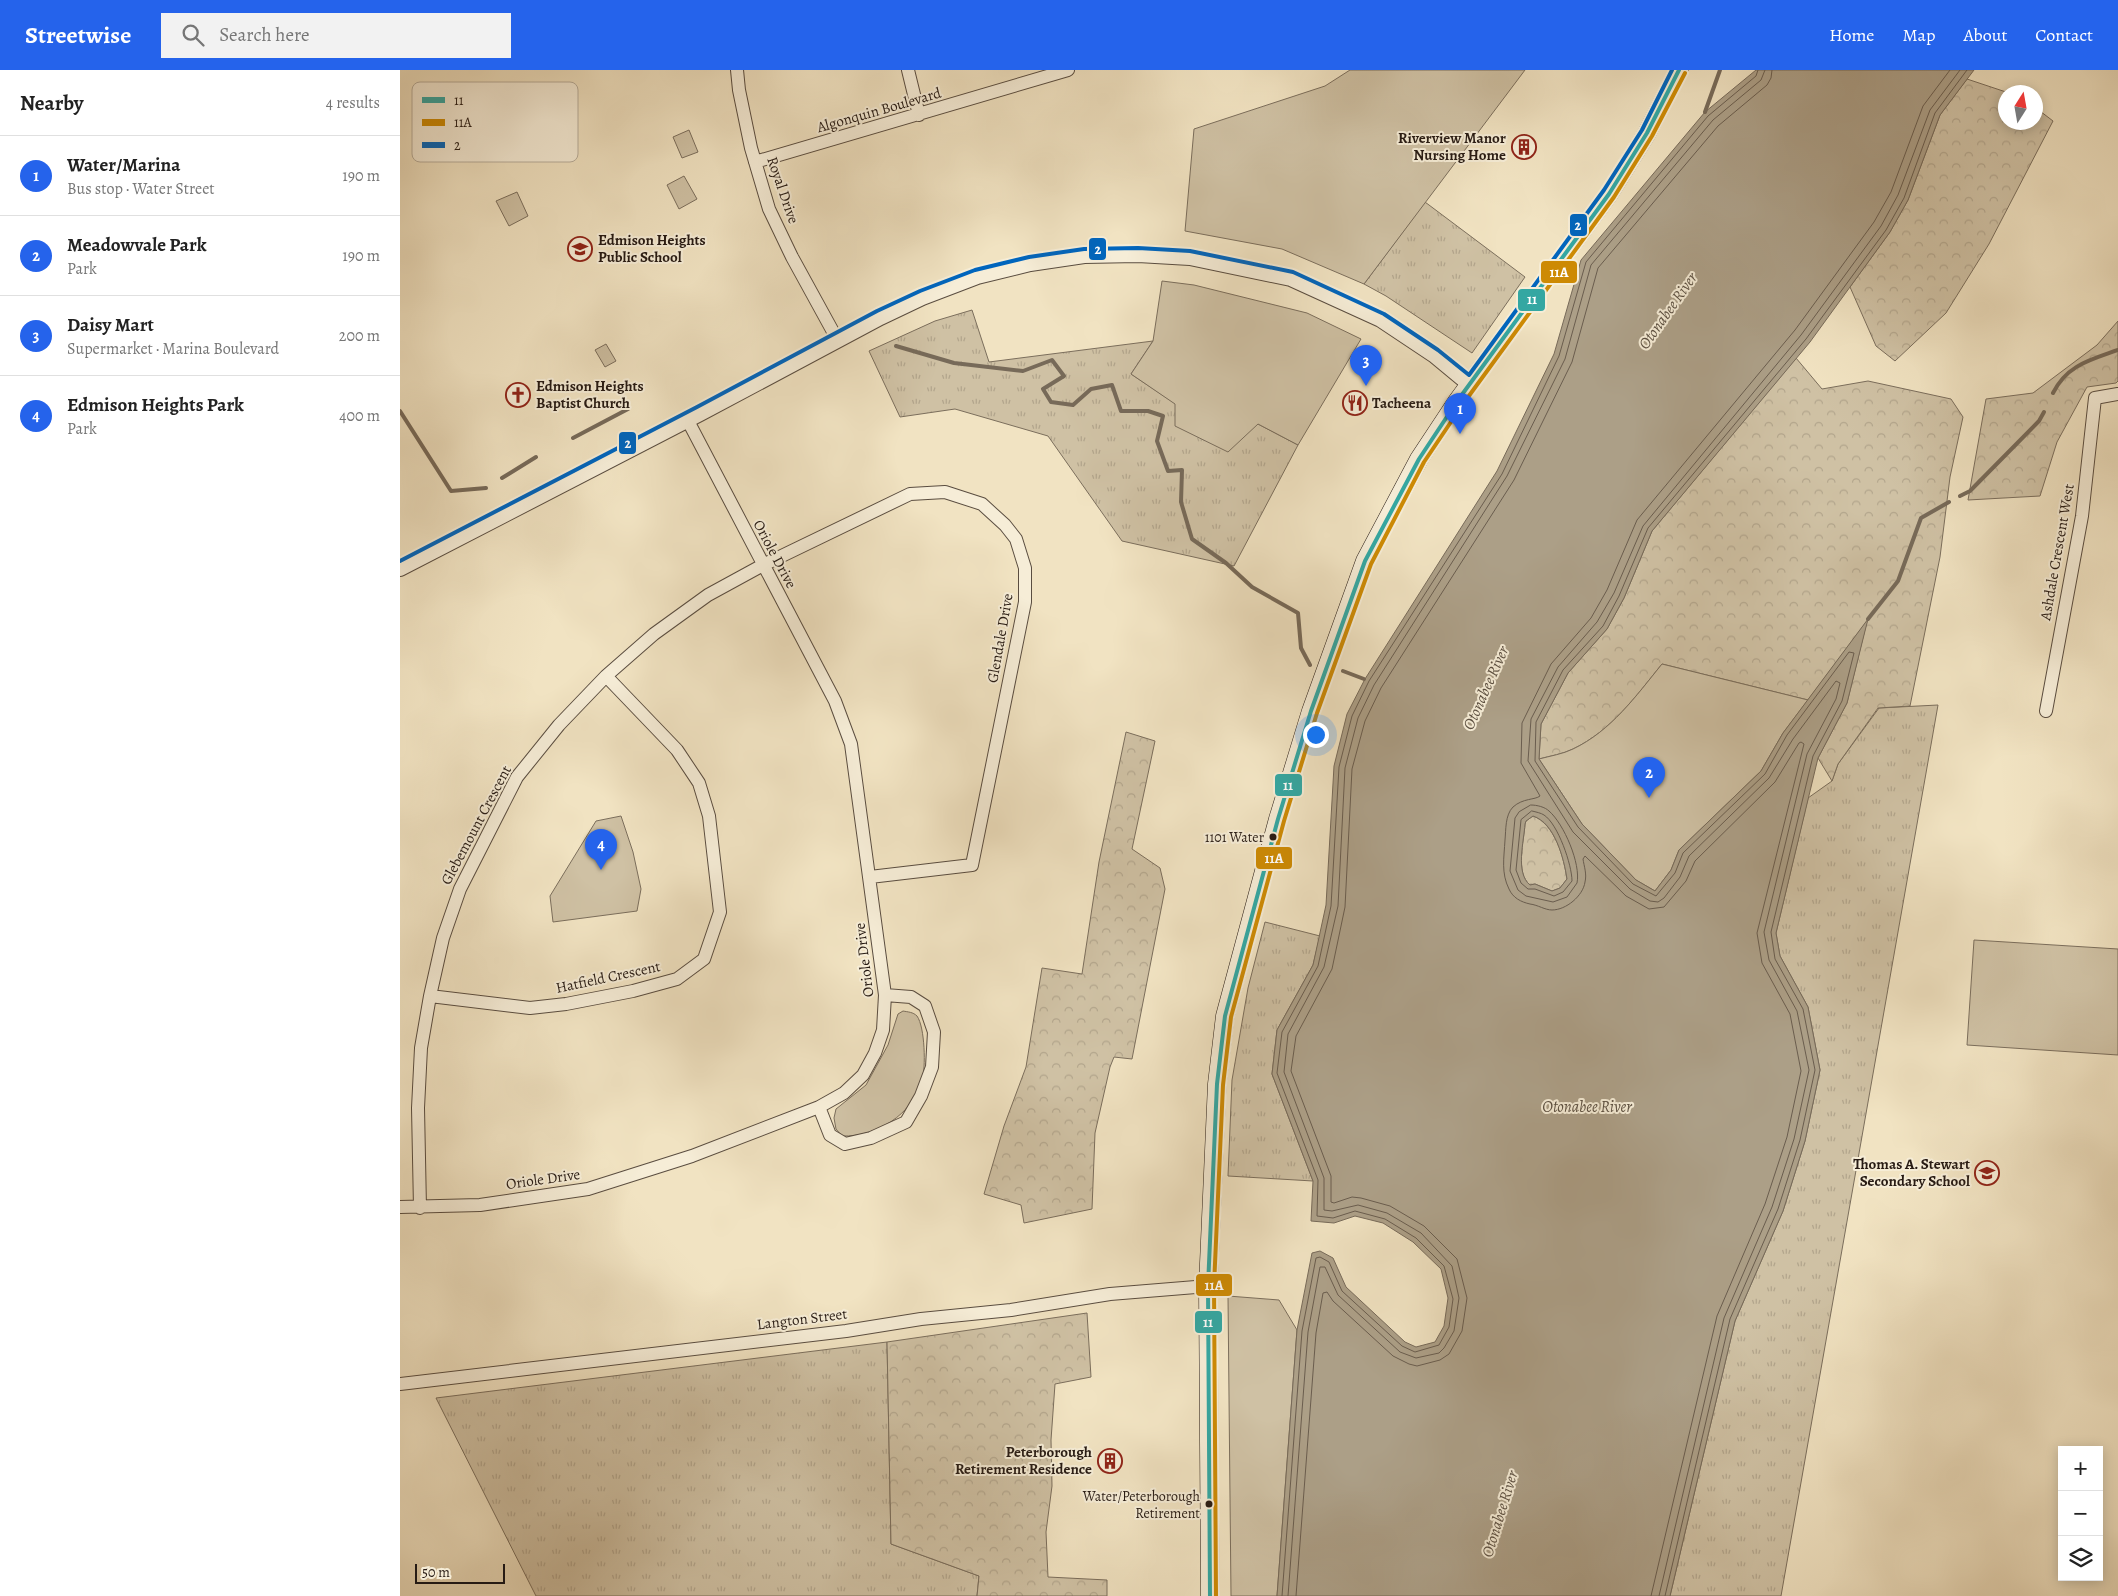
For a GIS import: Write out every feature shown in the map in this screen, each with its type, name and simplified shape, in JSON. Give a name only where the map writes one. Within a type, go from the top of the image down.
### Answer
[{"type":"main road","points":[[1210,1596],[1208,1286],[1217,1084],[1226,1016],[1278,819],[1311,711],[1364,561],[1419,459],[1470,384],[1609,194],[1647,133],[1679,70]]},
{"type":"street","name":"Royal Drive","points":[[737,70],[739,90],[755,162],[769,209],[792,257],[837,339]]},
{"type":"street","points":[[908,70],[919,115]]},
{"type":"street","name":"Algonquin Boulevard","points":[[755,162],[1068,70]]},
{"type":"street","points":[[400,568],[837,339],[922,297],[976,276],[1030,263],[1084,255],[1138,254],[1190,257],[1292,278],[1381,319],[1435,355],[1470,384]]},
{"type":"street","name":"Ashdale Crescent West","points":[[2046,711],[2082,516],[2095,398],[2118,394]]},
{"type":"street","name":"Oriole Drive","points":[[400,1207],[480,1205],[588,1189],[692,1156],[819,1107],[844,1093],[863,1075],[875,1053],[883,1030],[886,995],[851,744],[835,701],[687,419]]},
{"type":"street","name":"Glendale Drive","points":[[762,565],[910,494],[945,492],[982,504],[1005,525],[1016,539],[1025,568],[1026,602],[972,865],[870,877]]},
{"type":"street","name":"Glebemount Crescent","points":[[420,1208],[418,1108],[421,1048],[430,996],[444,938],[460,889],[508,792],[517,777],[559,725],[606,676],[654,634],[708,595],[762,565]]},
{"type":"street","name":"Hatfield Crescent","points":[[430,996],[530,1008],[566,1004],[633,991],[677,979],[704,959],[720,912],[709,816],[699,784],[677,750],[606,676]]},
{"type":"street","points":[[819,1107],[830,1135],[845,1144],[871,1138],[906,1122],[921,1096],[932,1067],[934,1032],[925,1006],[911,997],[886,995]]},
{"type":"street","name":"Langton Street","points":[[400,1384],[846,1331],[922,1319],[1011,1310],[1110,1294],[1208,1286]]},
{"type":"green space","points":[[1350,70],[1525,70],[1364,284],[1282,249],[1185,231],[1194,129],[1325,86]]},
{"type":"green space","points":[[1967,79],[1998,89],[1998,130],[2043,130],[2043,113],[2053,121],[1989,244],[1946,313],[1895,361],[1876,346],[1850,287],[1890,232],[1908,200],[1940,115]]},
{"type":"green space","points":[[689,130],[698,152],[682,158],[673,137]]},
{"type":"green space","points":[[684,176],[697,199],[679,209],[667,185]]},
{"type":"green space","points":[[517,192],[528,216],[509,226],[496,201]]},
{"type":"green space","points":[[1425,202],[1525,277],[1472,353],[1386,296],[1364,284]]},
{"type":"green space","points":[[1162,281],[1194,285],[1307,313],[1361,339],[1298,445],[1258,424],[1228,452],[1175,426],[1175,404],[1131,374],[1153,341]]},
{"type":"green space","points":[[972,310],[989,362],[1153,341],[1131,374],[1176,404],[1258,424],[1298,445],[1234,566],[1122,541],[1048,436],[955,409],[900,417],[869,351],[935,321]]},
{"type":"green space","points":[[2118,321],[2118,381],[2116,383],[2087,387],[2057,442],[2040,496],[1968,500],[1986,399],[2033,393],[2097,345]]},
{"type":"green space","points":[[606,344],[616,361],[605,367],[595,350]]},
{"type":"green space","points":[[1796,358],[1822,389],[1868,381],[1951,399],[1963,417],[1950,477],[1940,557],[1910,706],[1878,708],[1838,764],[1832,781],[1818,758],[1847,703],[1867,621],[1808,700],[1662,664],[1622,712],[1599,733],[1569,751],[1539,759],[1541,724],[1568,673],[1607,629],[1624,598],[1652,531]]},
{"type":"green space","points":[[1662,664],[1808,700],[1783,733],[1761,771],[1679,850],[1671,870],[1655,891],[1636,880],[1582,824],[1539,759],[1569,751],[1599,733],[1622,712]]},
{"type":"green space","points":[[1938,705],[1781,1596],[1670,1596],[1735,1321],[1783,1211],[1805,1141],[1820,1070],[1808,1007],[1780,956],[1776,933],[1808,798],[1832,781],[1838,764],[1879,708]]},
{"type":"green space","points":[[1126,732],[1155,741],[1132,849],[1160,868],[1165,889],[1132,1059],[1114,1057],[1110,1067],[1095,1133],[1092,1209],[1024,1223],[1021,1205],[984,1194],[1004,1126],[1026,1067],[1042,968],[1082,974],[1099,862]]},
{"type":"green space","points":[[621,816],[633,852],[641,889],[637,911],[553,922],[550,896],[596,821]]},
{"type":"green space","points":[[1533,816],[1541,820],[1553,834],[1564,861],[1567,879],[1560,888],[1552,891],[1535,884],[1530,885],[1525,880],[1523,873],[1522,856],[1525,824]]},
{"type":"green space","points":[[1265,922],[1320,936],[1313,965],[1277,1030],[1272,1074],[1313,1181],[1228,1176],[1232,1080],[1248,988]]},
{"type":"green space","points":[[1974,940],[2118,949],[2118,1055],[1967,1045]]},
{"type":"green space","points":[[903,1011],[917,1016],[922,1029],[924,1067],[922,1081],[917,1093],[910,1104],[891,1122],[867,1133],[842,1136],[836,1129],[834,1118],[836,1109],[866,1085],[888,1045],[898,1014]]},
{"type":"green space","points":[[1228,1296],[1279,1300],[1297,1330],[1277,1596],[1231,1596]]},
{"type":"green space","points":[[1087,1313],[1091,1377],[1055,1384],[1051,1440],[1052,1486],[1046,1532],[1048,1577],[1107,1580],[1107,1596],[977,1596],[979,1576],[891,1544],[887,1342]]},
{"type":"green space","points":[[887,1342],[891,1544],[979,1576],[977,1596],[536,1596],[436,1398]]},
{"type":"water","name":"Otonabee River","points":[[1756,70],[1974,70],[1940,115],[1908,200],[1890,232],[1810,342],[1652,531],[1624,598],[1607,629],[1568,673],[1541,724],[1539,759],[1582,824],[1636,880],[1655,891],[1671,870],[1679,850],[1761,771],[1783,733],[1868,619],[1847,703],[1818,758],[1776,933],[1780,956],[1808,1007],[1820,1070],[1805,1141],[1783,1211],[1735,1321],[1670,1596],[1277,1596],[1297,1330],[1312,1253],[1320,1251],[1333,1258],[1346,1287],[1405,1342],[1416,1347],[1435,1342],[1444,1326],[1448,1298],[1441,1269],[1413,1242],[1383,1223],[1355,1216],[1334,1223],[1311,1221],[1313,1181],[1272,1074],[1277,1030],[1313,965],[1326,905],[1334,766],[1347,714],[1365,679],[1497,471],[1554,354],[1581,260],[1705,112]],"holes":[[[1533,816],[1541,820],[1553,834],[1561,852],[1567,879],[1560,888],[1552,891],[1535,884],[1530,885],[1525,880],[1523,873],[1522,856],[1526,821]]]},
{"type":"waterway","points":[[1705,112],[1720,70]]},
{"type":"waterway","points":[[896,346],[954,363],[1023,371],[1052,360],[1064,376],[1043,389],[1051,402],[1073,405],[1091,389],[1112,385],[1121,411],[1148,411],[1163,416],[1157,441],[1168,471],[1182,470],[1181,502],[1192,539],[1226,563],[1252,587],[1298,613],[1301,648],[1310,665]]},
{"type":"waterway","points":[[2053,393],[2065,376],[2072,370],[2118,350]]},
{"type":"waterway","points":[[573,438],[628,409]]},
{"type":"waterway","points":[[400,411],[451,491],[486,488]]},
{"type":"waterway","points":[[1960,496],[1970,491],[2039,421],[2044,412]]},
{"type":"waterway","points":[[502,478],[536,457]]},
{"type":"waterway","points":[[1868,619],[1898,581],[1921,518],[1949,502]]},
{"type":"waterway","points":[[1343,671],[1364,679]]},
{"type":"transit line","name":"2","points":[[400,561],[877,311],[920,291],[975,270],[1029,257],[1084,249],[1138,248],[1190,251],[1293,272],[1384,314],[1438,350],[1469,375],[1604,190],[1642,130],[1672,70]]},
{"type":"transit line","name":"11","points":[[1210,1596],[1208,1286],[1217,1084],[1225,1016],[1278,819],[1311,711],[1365,561],[1419,459],[1458,400],[1609,194],[1647,133],[1679,70]]},
{"type":"transit line","name":"11A","points":[[1216,1596],[1214,1286],[1223,1085],[1231,1017],[1284,821],[1317,713],[1371,564],[1424,462],[1463,404],[1614,197],[1652,136],[1685,73]]},
{"type":"place","name":"Riverview Manor Nursing Home","points":[[1524,147]]},
{"type":"place","name":"Edmison Heights Public School","points":[[580,249]]},
{"type":"place","name":"Daisy Mart","points":[[1366,386]]},
{"type":"place","name":"Edmison Heights Baptist Church","points":[[518,395]]},
{"type":"place","name":"Tacheena","points":[[1355,403]]},
{"type":"place","name":"Water/Marina","points":[[1460,434]]},
{"type":"place","name":"Meadowvale Park","points":[[1649,798]]},
{"type":"place","name":"1101 Water","points":[[1273,837]]},
{"type":"place","name":"Edmison Heights Park","points":[[601,870]]},
{"type":"place","name":"Thomas A. Stewart Secondary School","points":[[1987,1173]]},
{"type":"place","name":"Peterborough Retirement Residence","points":[[1110,1461]]},
{"type":"place","name":"Water/Peterborough Retirement","points":[[1209,1504]]}]
